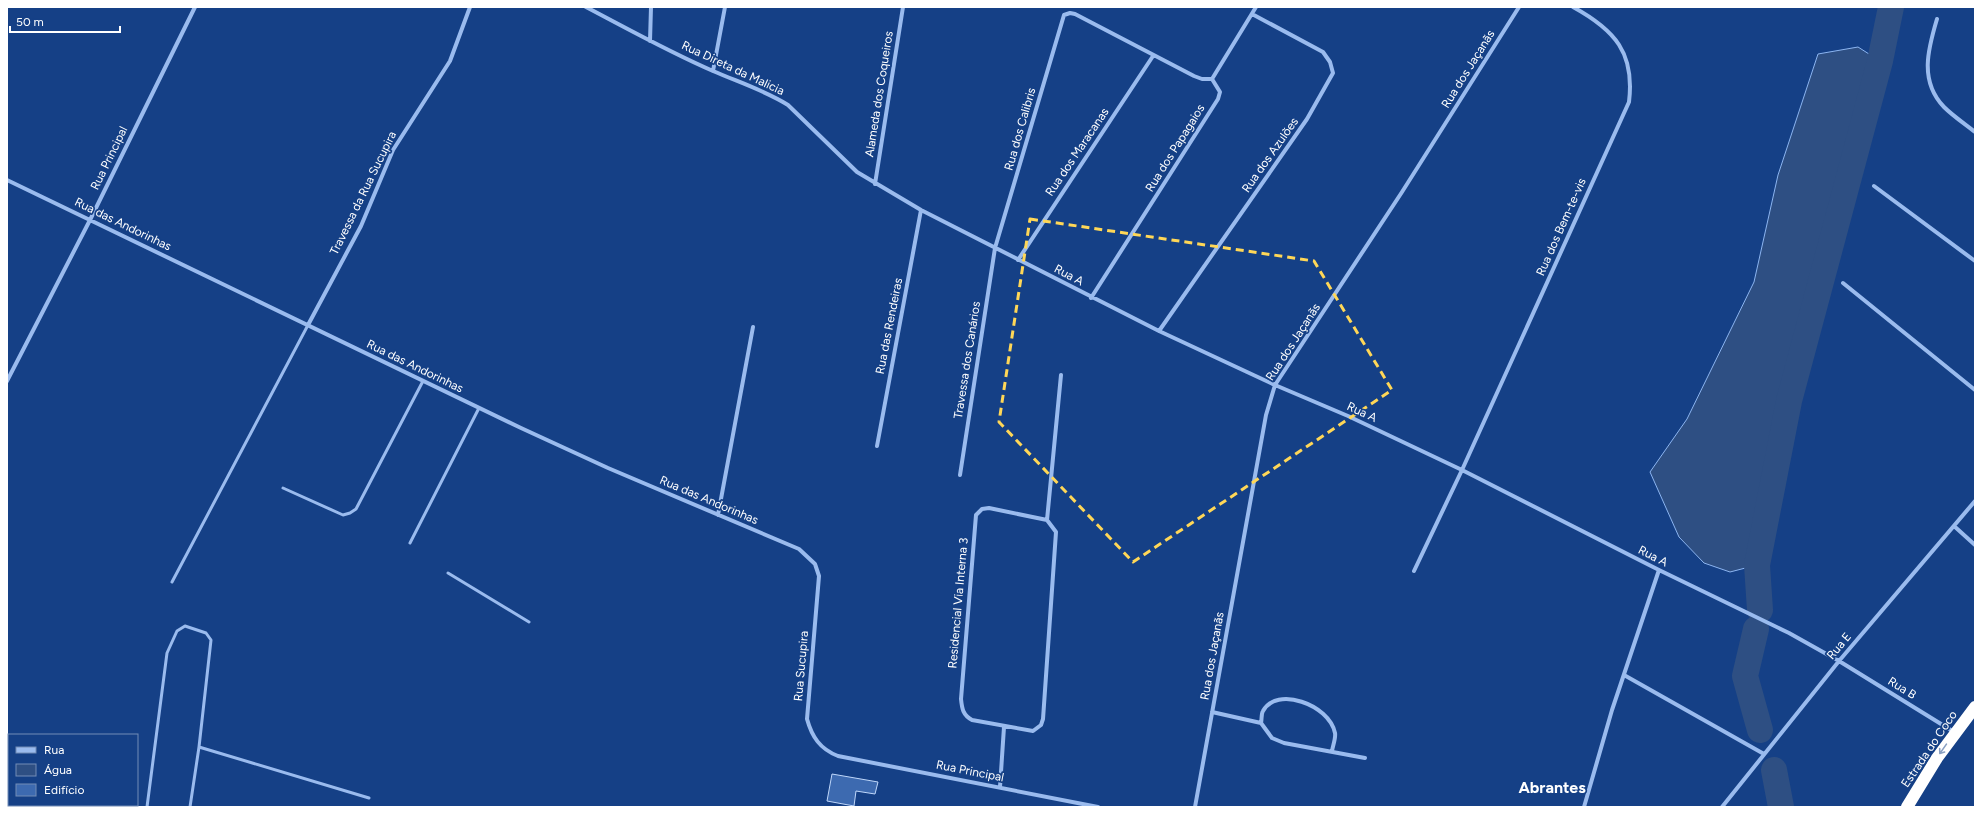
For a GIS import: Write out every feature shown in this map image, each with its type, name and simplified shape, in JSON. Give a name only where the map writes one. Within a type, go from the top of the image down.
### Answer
[{"type":"highway","name":"Estrada do Coco","points":[[1907,807],[1937,758],[1975,707]]},
{"type":"street","name":"Rua Principal","points":[[7,381],[90,220],[195,7]]},
{"type":"street","name":"Travessa da Rua Sucupira","points":[[308,325],[361,226],[382,172],[393,150],[450,61],[470,7]]},
{"type":"street","name":"Rua Direta da Malicia","points":[[586,7],[650,41],[713,71],[757,88],[788,105],[857,172],[875,184]]},
{"type":"street","points":[[650,41],[651,7]]},
{"type":"street","points":[[713,71],[725,7]]},
{"type":"street","name":"Alameda dos Coqueiros","points":[[875,184],[903,7]]},
{"type":"street","points":[[1153,56],[1194,76],[1202,79],[1212,79],[1256,7]]},
{"type":"street","name":"Rua dos Jaçanãs","points":[[1195,807],[1266,415],[1275,385],[1402,192],[1519,7]]},
{"type":"street","name":"Rua dos Bem-te-vis","points":[[1414,571],[1462,470],[1629,102],[1631,85],[1630,70],[1621,45],[1599,23],[1573,7]]},
{"type":"street","name":"Rua dos Calibris","points":[[995,248],[1064,15],[1070,13],[1075,14],[1153,56]]},
{"type":"street","name":"Rua dos Azulões","points":[[1159,331],[1307,119],[1333,73],[1330,62],[1323,52],[1252,14]]},
{"type":"street","points":[[1937,19],[1928,51],[1928,72],[1932,90],[1944,107],[1975,132]]},
{"type":"street","name":"Rua dos Maracanas","points":[[1018,260],[1153,56]]},
{"type":"street","name":"Rua dos Papagaios","points":[[1091,298],[1218,99],[1220,92],[1212,79]]},
{"type":"street","name":"Rua das Andorinhas","points":[[7,180],[479,408],[608,468],[799,549],[815,564]]},
{"type":"street","name":"Rua A","points":[[875,184],[921,210],[1091,298],[1275,385],[1348,416],[1462,470],[1659,570],[1789,633],[1839,661]]},
{"type":"street","points":[[1874,186],[1975,261]]},
{"type":"street","name":"Rua das Rendeiras","points":[[877,446],[921,210]]},
{"type":"street","name":"Travessa dos Canários","points":[[960,475],[995,248]]},
{"type":"street","points":[[1843,283],[1975,390]]},
{"type":"street","points":[[718,515],[753,327]]},
{"type":"street","points":[[1000,787],[1004,727],[1033,731],[1041,725],[1043,719],[1056,532],[1047,520],[1061,375]]},
{"type":"street","name":"Rua E","points":[[1722,807],[1839,661],[1975,501]]},
{"type":"street","name":"Residencial Via Interna 3","points":[[1004,727],[972,720],[966,717],[963,711],[961,699],[976,515],[979,511],[989,508],[1047,520]]},
{"type":"street","points":[[1954,526],[1975,545]]},
{"type":"street","name":"Rua Sucupira","points":[[815,564],[819,576],[807,719],[810,730],[817,742],[827,752],[838,756]]},
{"type":"street","points":[[1584,807],[1624,675],[1659,570]]},
{"type":"street","name":"Rua B","points":[[1839,661],[1955,732]]},
{"type":"street","points":[[1624,675],[1764,754]]},
{"type":"street","points":[[1261,723],[1263,711],[1268,705],[1277,701],[1288,699],[1309,704],[1327,716],[1332,725],[1335,734],[1332,751]]},
{"type":"street","points":[[1212,712],[1261,723],[1272,738],[1284,743],[1365,758]]},
{"type":"street","name":"Rua Principal","points":[[838,756],[1098,807]]},
{"type":"lane","points":[[172,582],[308,325]]},
{"type":"lane","points":[[284,488],[343,515],[356,509],[423,380]]},
{"type":"lane","points":[[410,543],[479,408]]},
{"type":"lane","points":[[448,573],[529,622]]},
{"type":"lane","points":[[147,807],[167,653],[177,631],[185,626],[196,628],[206,633],[211,640],[199,747],[190,807]]},
{"type":"lane","points":[[199,747],[369,798]]},
{"type":"highlighted area","points":[[1030,219],[1314,261],[1392,390],[1133,562],[999,422]]},
{"type":"water","points":[[1858,47],[1880,61],[1789,401],[1757,565],[1730,572],[1704,563],[1679,537],[1650,472],[1687,419],[1754,282],[1778,175],[1818,54]]},
{"type":"building","points":[[832,774],[878,782],[875,794],[856,791],[854,806],[827,801]]},
{"type":"waterway","points":[[1760,610],[1757,565],[1789,401],[1880,61],[1891,7]]},
{"type":"waterway","points":[[1756,629],[1745,676],[1760,730]]},
{"type":"waterway","points":[[1774,770],[1781,807]]},
{"type":"district","name":"Abrantes","points":[[1552,787]]}]
